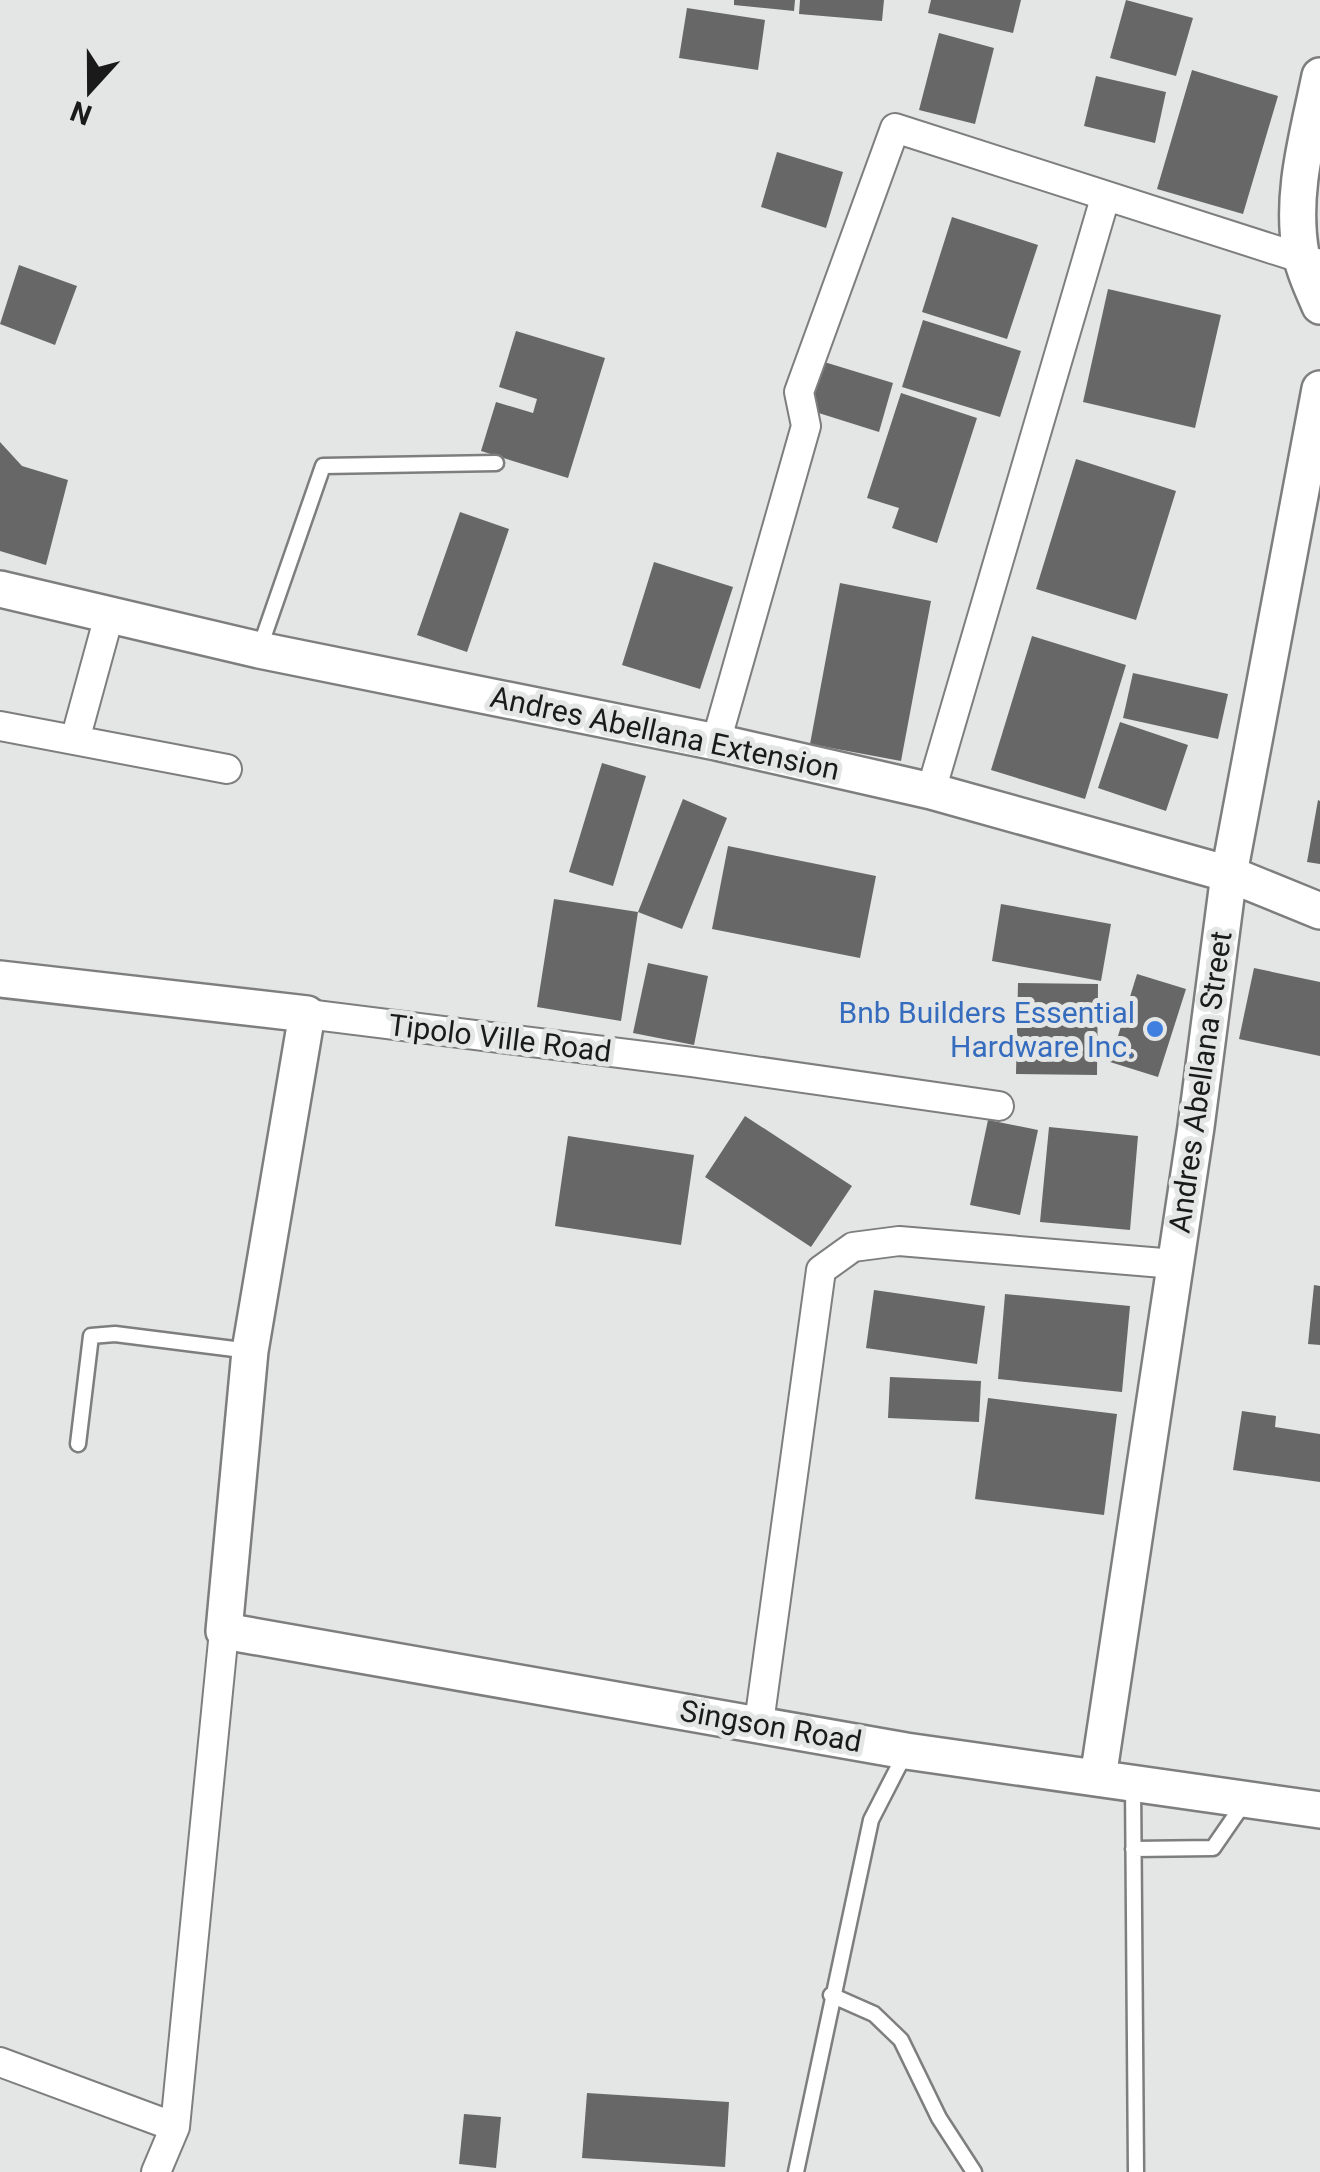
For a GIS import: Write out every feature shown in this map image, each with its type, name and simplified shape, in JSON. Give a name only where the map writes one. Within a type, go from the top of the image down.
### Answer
[{"type":"street","points":[[1320,76],[1300,170],[1296,215],[1320,306]]},
{"type":"street","points":[[716,742],[806,426],[799,392],[894,128],[1311,262]]},
{"type":"street","points":[[931,792],[1105,198]]},
{"type":"street","name":"Andres Abellana Street","points":[[1098,1778],[1229,874],[1320,389]]},
{"type":"street","name":"Andres Abellana Extension","points":[[0,589],[259,650],[716,742],[931,792],[1229,874],[1320,911]]},
{"type":"street","points":[[75,740],[109,616]]},
{"type":"street","points":[[0,726],[227,769]]},
{"type":"street","name":"Tipolo Ville Road","points":[[0,979],[692,1062],[998,1106]]},
{"type":"street","points":[[156,2172],[174,2127],[250,1352],[307,1014]]},
{"type":"street","points":[[759,1723],[820,1270],[853,1246],[900,1241],[1175,1264]]},
{"type":"street","name":"Singson Road","points":[[224,1631],[906,1751],[1320,1810]]},
{"type":"street","points":[[0,2062],[174,2127]]},
{"type":"lane","points":[[259,650],[322,466],[496,463]]},
{"type":"lane","points":[[78,1444],[91,1336],[115,1334],[250,1352]]},
{"type":"lane","points":[[796,2172],[872,1820],[906,1751]]},
{"type":"lane","points":[[1133,1783],[1136,2172]]},
{"type":"lane","points":[[1133,1849],[1212,1848],[1246,1800]]},
{"type":"lane","points":[[832,1995],[874,2014],[901,2040],[939,2118],[974,2172]]},
{"type":"building","points":[[734,0],[795,0],[794,11],[734,5]]},
{"type":"building","points":[[800,0],[884,0],[882,21],[799,14]]},
{"type":"building","points":[[931,0],[1021,0],[1013,33],[928,13]]},
{"type":"building","points":[[1126,0],[1193,18],[1176,76],[1110,58]]},
{"type":"building","points":[[687,8],[765,20],[758,70],[679,58]]},
{"type":"building","points":[[939,33],[994,48],[975,124],[919,110]]},
{"type":"building","points":[[1192,70],[1278,96],[1243,214],[1157,189]]},
{"type":"building","points":[[1096,76],[1166,92],[1155,143],[1084,126]]},
{"type":"building","points":[[777,152],[843,172],[826,228],[761,207]]},
{"type":"building","points":[[952,217],[1038,245],[1007,339],[922,312]]},
{"type":"building","points":[[19,265],[77,286],[55,345],[0,324]]},
{"type":"building","points":[[1108,289],[1221,315],[1195,428],[1083,402]]},
{"type":"building","points":[[923,320],[1021,351],[1000,417],[902,387]]},
{"type":"building","points":[[516,331],[605,358],[568,478],[481,451],[496,402],[533,413],[537,399],[499,387]]},
{"type":"building","points":[[821,361],[893,383],[879,432],[806,409]]},
{"type":"building","points":[[901,393],[977,418],[937,543],[892,528],[899,508],[867,498]]},
{"type":"building","points":[[0,442],[22,466],[68,480],[46,565],[0,551]]},
{"type":"building","points":[[1076,459],[1176,491],[1136,620],[1036,589]]},
{"type":"building","points":[[460,512],[509,529],[467,652],[417,635]]},
{"type":"building","points":[[654,562],[733,587],[700,689],[622,665]]},
{"type":"building","points":[[840,583],[931,601],[901,761],[810,744]]},
{"type":"building","points":[[1032,636],[1126,665],[1085,799],[991,770]]},
{"type":"building","points":[[1133,673],[1228,694],[1218,739],[1123,718]]},
{"type":"building","points":[[1120,722],[1188,745],[1166,811],[1098,788]]},
{"type":"building","points":[[602,763],[646,776],[613,886],[569,872]]},
{"type":"building","points":[[683,799],[727,818],[682,929],[638,912]]},
{"type":"building","points":[[1320,801],[1320,864],[1307,862]]},
{"type":"building","points":[[728,846],[876,876],[860,958],[712,929]]},
{"type":"building","points":[[554,899],[638,912],[621,1021],[537,1007]]},
{"type":"building","points":[[1001,904],[1111,924],[1101,981],[992,961]]},
{"type":"building","points":[[648,963],[708,976],[694,1045],[633,1033]]},
{"type":"building","points":[[1254,968],[1320,982],[1320,1056],[1239,1039]]},
{"type":"building","points":[[1137,974],[1186,989],[1158,1077],[1110,1062]]},
{"type":"building","points":[[1018,983],[1098,984],[1097,1075],[1016,1074]]},
{"type":"building","points":[[745,1116],[852,1186],[811,1247],[705,1177]]},
{"type":"building","points":[[988,1120],[1038,1130],[1020,1215],[970,1205]]},
{"type":"building","points":[[1049,1127],[1138,1136],[1130,1230],[1040,1222]]},
{"type":"building","points":[[568,1136],[694,1155],[681,1245],[555,1226]]},
{"type":"building","points":[[1314,1285],[1320,1286],[1320,1345],[1308,1344]]},
{"type":"building","points":[[874,1290],[985,1306],[977,1364],[866,1348]]},
{"type":"building","points":[[1005,1294],[1130,1306],[1122,1392],[998,1379]]},
{"type":"building","points":[[890,1377],[981,1381],[979,1422],[888,1418]]},
{"type":"building","points":[[988,1398],[1117,1414],[1104,1515],[975,1499]]},
{"type":"building","points":[[1242,1411],[1276,1416],[1275,1427],[1320,1434],[1320,1482],[1233,1470]]},
{"type":"building","points":[[587,2093],[729,2102],[725,2167],[582,2158]]},
{"type":"building","points":[[464,2114],[501,2117],[496,2168],[459,2164]]},
{"type":"place","name":"Bnb Builders Essential Hardware Inc.","points":[[1155,1029]]}]
